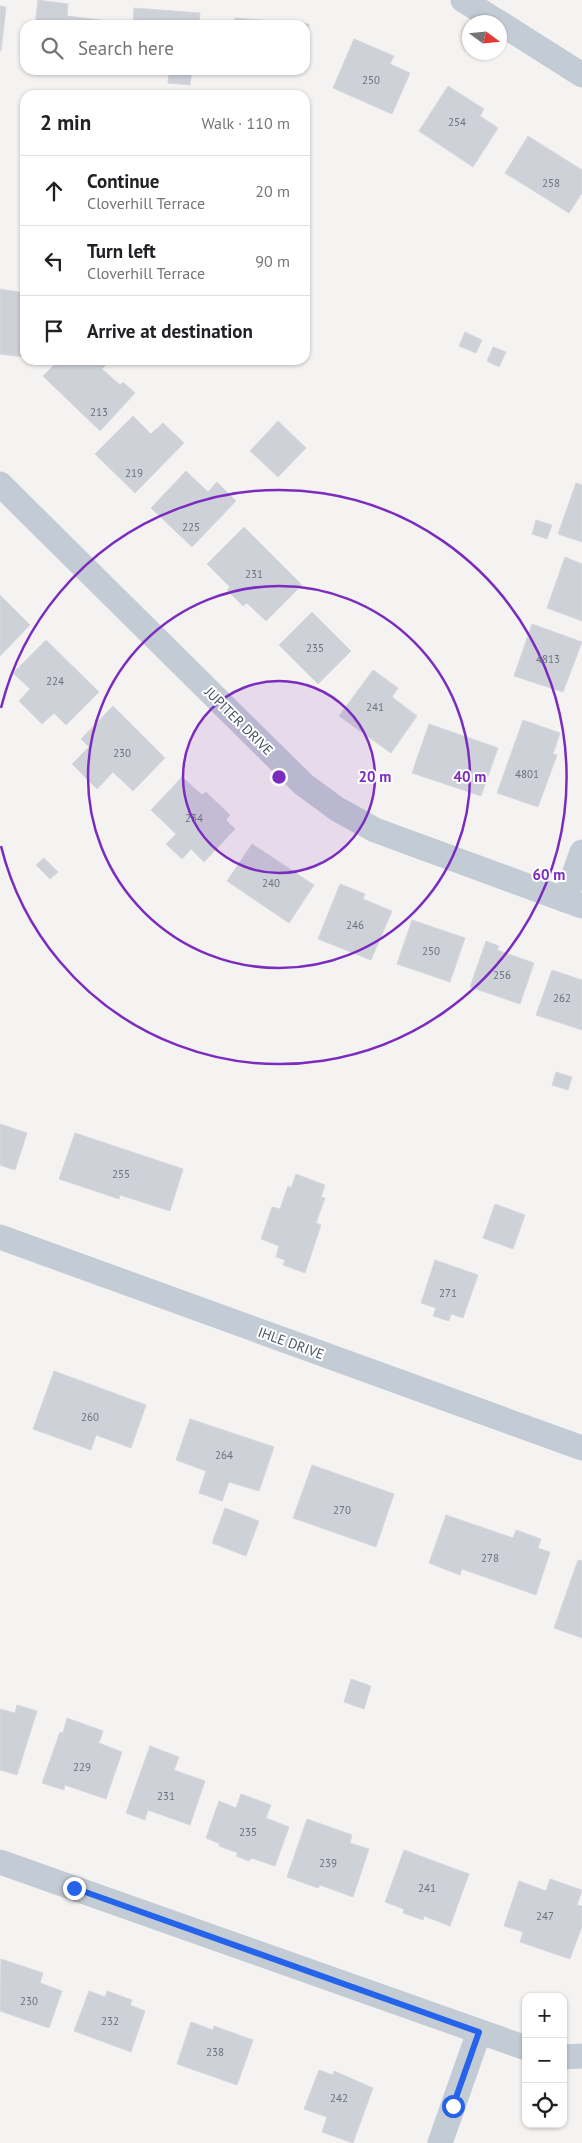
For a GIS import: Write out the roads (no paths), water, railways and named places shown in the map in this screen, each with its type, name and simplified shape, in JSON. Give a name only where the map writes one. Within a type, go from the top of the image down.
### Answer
[{"type":"street","points":[[462,0],[486,15]]},
{"type":"street","points":[[507,28],[582,75]]},
{"type":"street","name":"JUPITER DRIVE","points":[[0,484],[303,784],[337,809],[375,830],[574,903]]},
{"type":"street","points":[[574,903],[582,852]]},
{"type":"street","name":"IHLE DRIVE","points":[[0,1238],[582,1448]]},
{"type":"street","points":[[0,1862],[522,2047]]},
{"type":"street","points":[[440,2143],[479,2032]]},
{"type":"street","points":[[567,2057],[582,2056]]}]
